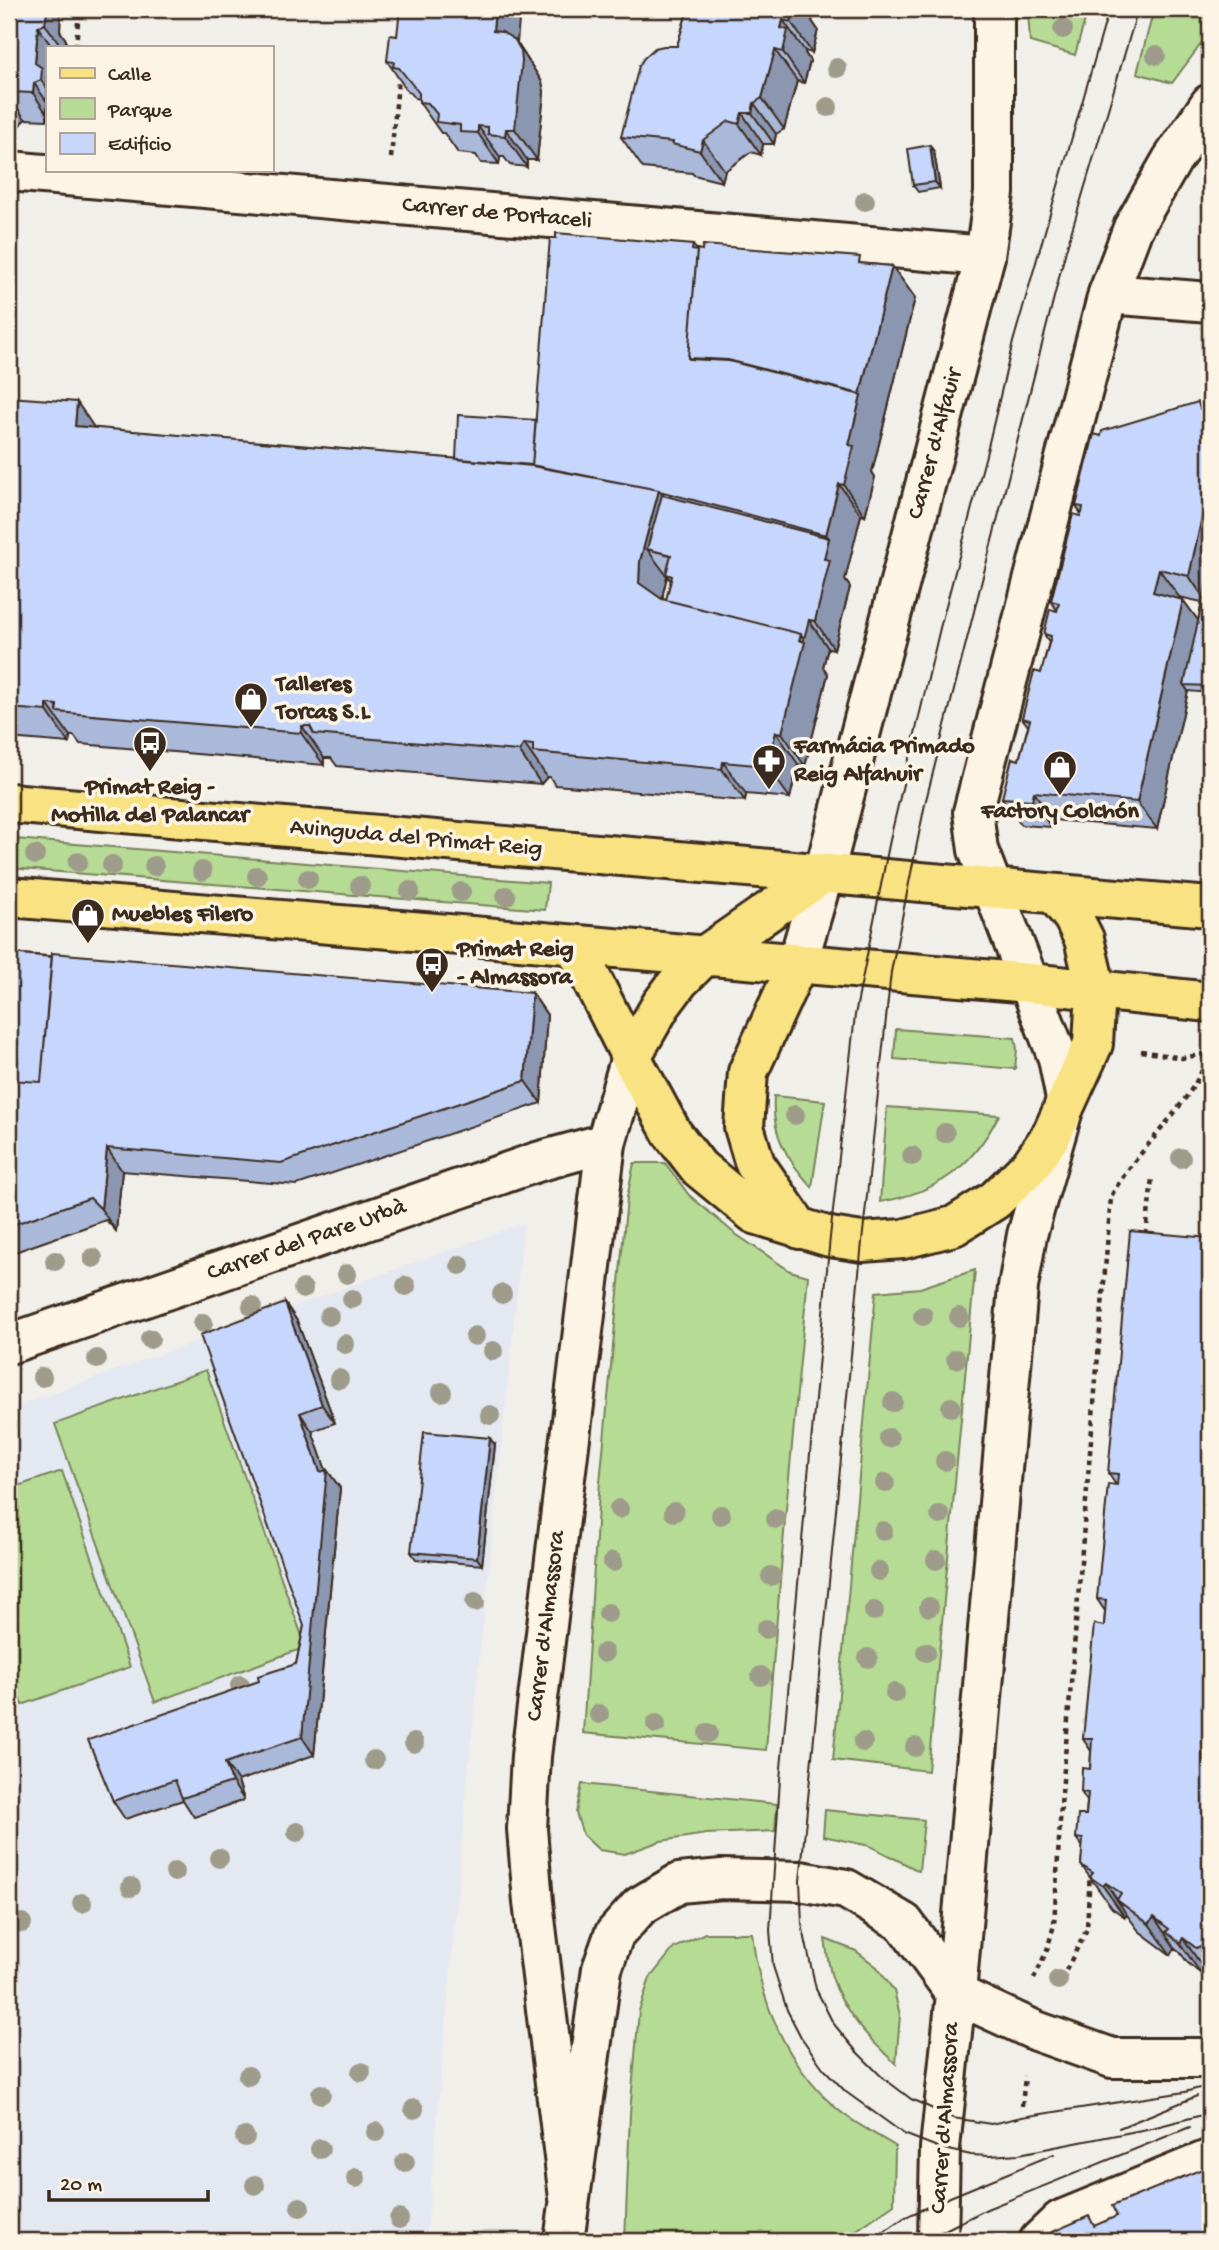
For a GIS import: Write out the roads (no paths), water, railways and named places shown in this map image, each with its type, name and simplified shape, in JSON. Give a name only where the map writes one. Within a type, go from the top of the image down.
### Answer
[{"type":"main road","name":"Carrer d'Alfauir","points":[[824,873],[985,256],[994,193],[994,9]]},
{"type":"main road","points":[[1066,1099],[1058,1058],[978,850],[973,812],[1108,293],[1133,228],[1172,160],[1210,104]]},
{"type":"main road","name":"Carrer de Portaceli","points":[[9,171],[985,256]]},
{"type":"main road","points":[[1108,293],[1210,302]]},
{"type":"main road","name":"Avinguda del Primat Reig","points":[[9,803],[1210,907]]},
{"type":"main road","points":[[631,1057],[661,1005],[679,981],[704,956],[824,873]]},
{"type":"main road","points":[[800,1229],[755,1164],[744,1127],[748,1072],[797,965],[824,873]]},
{"type":"main road","points":[[575,946],[672,1133],[699,1168],[755,1214],[830,1237],[862,1242],[903,1239],[954,1226],[995,1200],[1031,1165],[1052,1134],[1093,1044],[1096,990],[1084,939],[1073,917],[1055,894]]},
{"type":"main road","points":[[9,897],[1030,983],[1210,1002]]},
{"type":"main road","name":"Carrer d'Almassora","points":[[569,2198],[533,1902],[527,1829],[531,1756],[606,1143],[631,1057]]},
{"type":"main road","name":"Carrer d'Almassora","points":[[938,2241],[940,2148],[1018,1287],[1027,1235],[1066,1099]]},
{"type":"main road","name":"Carrer del Pare Urbà","points":[[9,1344],[537,1162],[606,1143]]},
{"type":"main road","name":"Carrer d'Almassora","points":[[564,2241],[602,1969],[614,1935],[640,1906],[679,1883],[722,1879],[800,1881],[846,1889],[904,1923],[956,1994]]},
{"type":"main road","points":[[956,1994],[1037,2031],[1112,2058],[1205,2059],[1210,2056]]},
{"type":"main road","points":[[1039,2241],[1061,2220],[1210,2159]]},
{"type":"tram line","points":[[1109,9],[1013,342],[940,628],[891,835],[855,1015],[830,1237],[780,1779],[770,1930],[773,1966],[787,2010],[801,2037],[823,2068],[846,2092],[904,2134],[940,2148],[971,2155],[1019,2154],[1152,2128],[1210,2113]]},
{"type":"tram line","points":[[1138,9],[1066,250],[925,804],[891,972],[800,1881],[802,1924],[816,1989],[833,2023],[882,2077],[911,2099],[953,2118],[991,2124],[1185,2092],[1210,2085]]},
{"type":"tram line","points":[[1119,2128],[1197,2096]]},
{"type":"tram line","points":[[923,2241],[987,2209],[1190,2127]]},
{"type":"tram line","points":[[870,2241],[904,2218],[1054,2154]]},
{"type":"place","name":"Talleres Torcas S.L","points":[[251,729]]},
{"type":"place","name":"Primat Reig - Motilla del Palancar","points":[[150,773]]},
{"type":"place","name":"Farmácia Primado Reig Alfahuir","points":[[769,791]]},
{"type":"place","name":"Factory Colchón","points":[[1060,797]]},
{"type":"place","name":"Muebles Filero","points":[[88,945]]},
{"type":"place","name":"Primat Reig - Almassora","points":[[432,994]]}]
